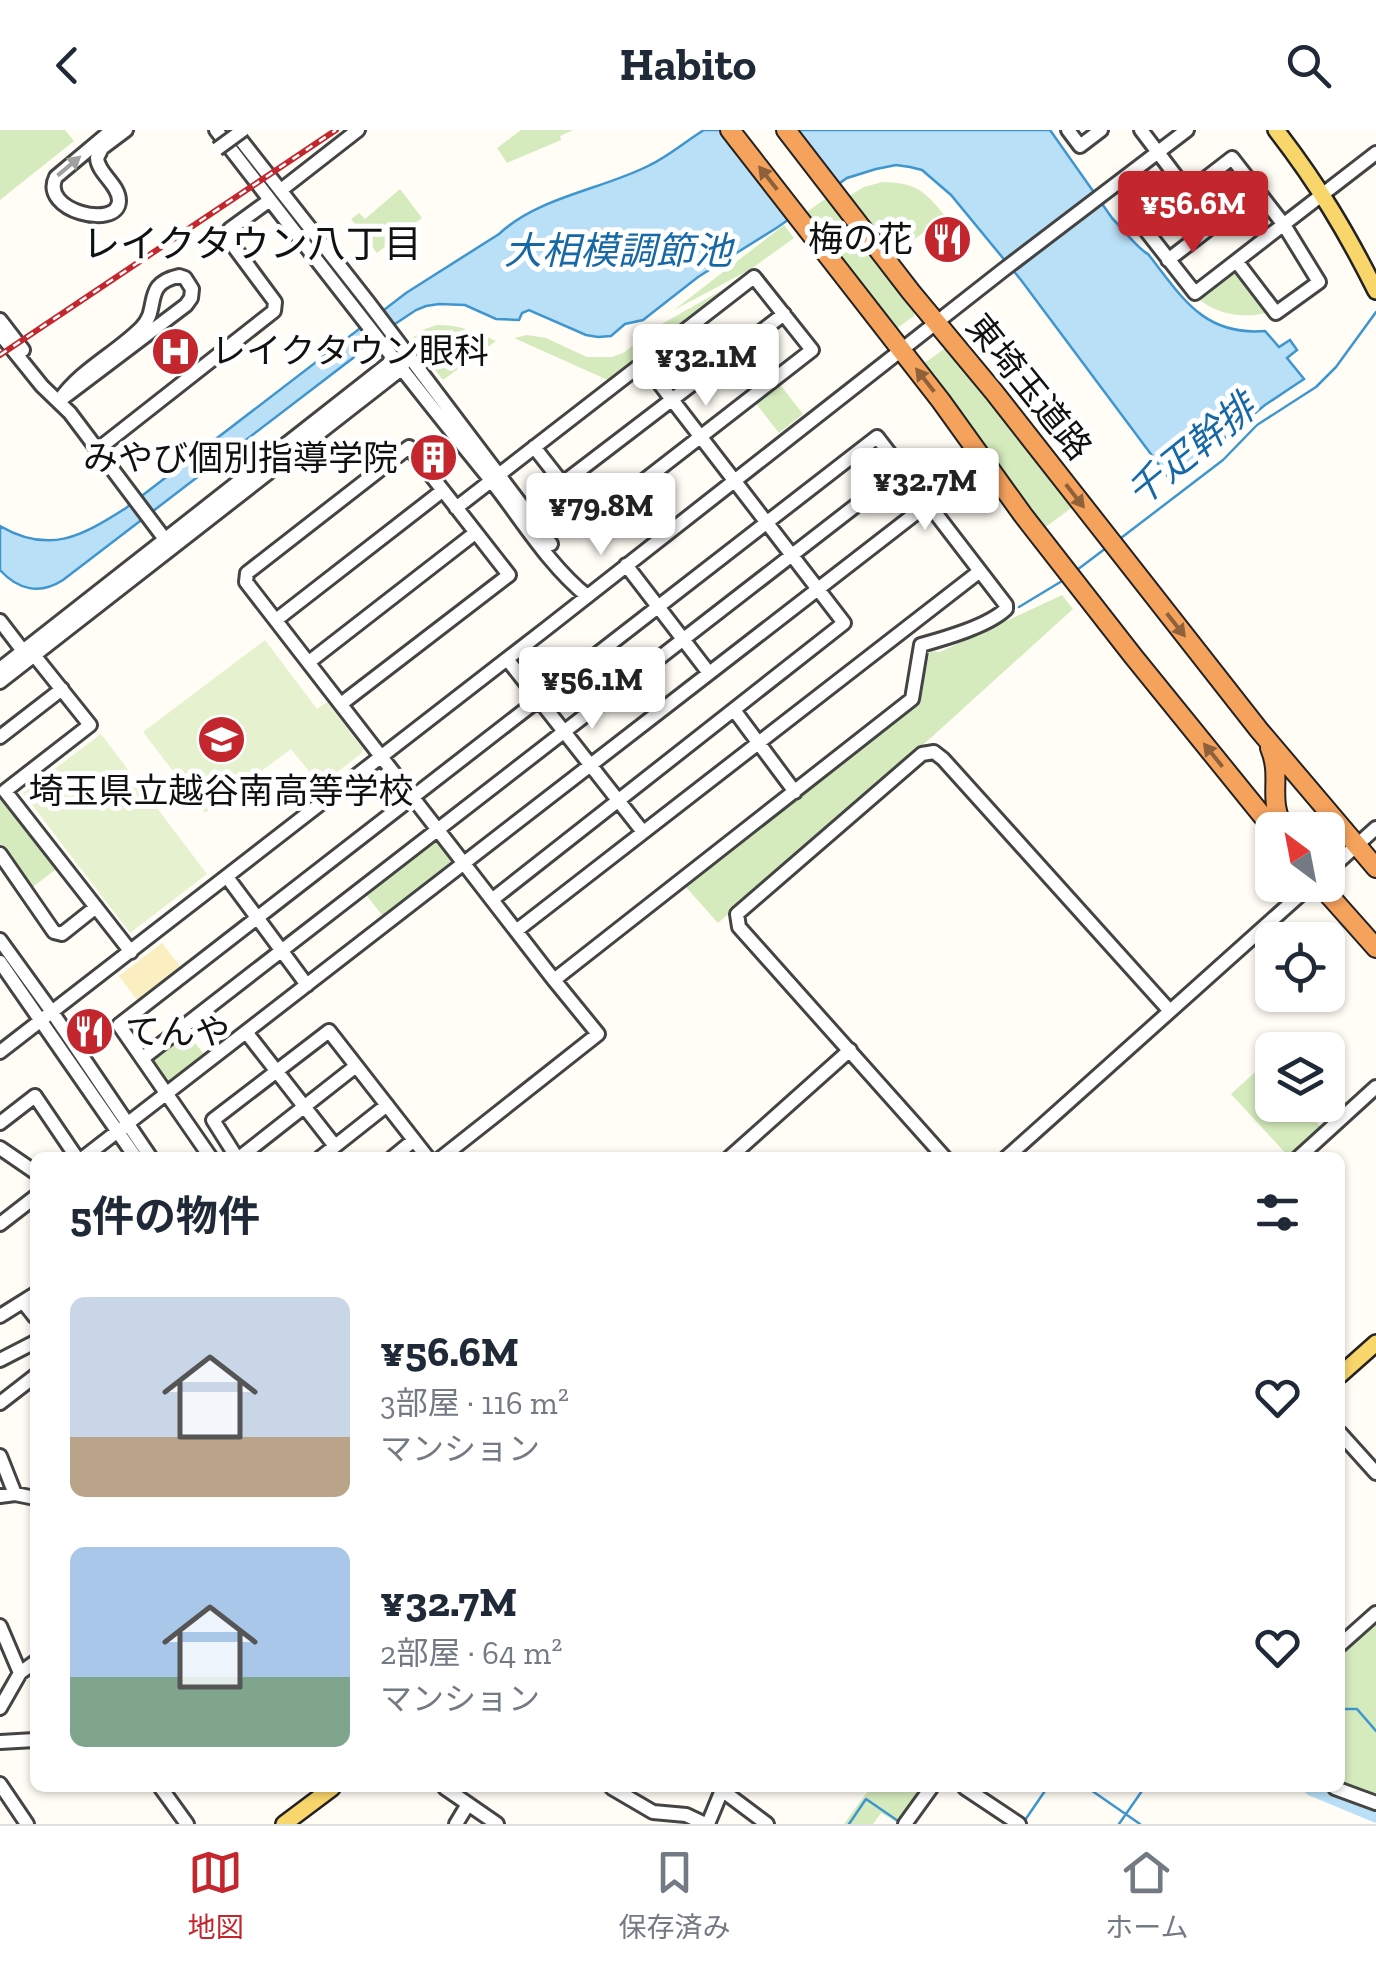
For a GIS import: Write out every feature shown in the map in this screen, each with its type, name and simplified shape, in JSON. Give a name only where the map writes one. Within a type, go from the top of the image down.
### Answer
[{"type":"highway","points":[[730,130],[1070,574],[1260,812]]},
{"type":"highway","name":"東埼玉道路","points":[[786,130],[1260,730],[1376,868]]},
{"type":"highway","points":[[1260,730],[1277,770],[1276,812]]},
{"type":"highway","points":[[1357,845],[1376,880]]},
{"type":"highway","points":[[1335,902],[1376,948]]},
{"type":"main road","points":[[1276,130],[1345,229],[1376,290]]},
{"type":"main road","points":[[1345,1371],[1376,1343]]},
{"type":"main road","points":[[284,1824],[327,1792]]},
{"type":"street","points":[[112,130],[56,177],[53,191],[64,204],[102,216],[113,212],[118,206],[117,195],[100,171],[97,158],[102,148],[126,130]]},
{"type":"street","points":[[216,130],[368,302],[570,582],[587,596]]},
{"type":"street","points":[[234,130],[355,312],[495,478]]},
{"type":"street","points":[[217,149],[243,130]]},
{"type":"street","points":[[97,450],[274,311],[275,302],[229,240],[230,229],[358,130]]},
{"type":"street","points":[[1068,130],[1080,146],[1101,130]]},
{"type":"street","points":[[1141,130],[1188,192]]},
{"type":"street","points":[[0,1052],[1187,130]]},
{"type":"street","points":[[1237,262],[1276,313],[1318,282],[1284,224],[1232,158],[1144,228],[1195,293],[1237,262],[1284,224],[1376,153]]},
{"type":"street","points":[[1168,260],[1258,191]]},
{"type":"street","points":[[456,508],[642,362],[754,277],[812,350],[592,521],[534,447]]},
{"type":"street","points":[[170,278],[185,278],[192,290],[191,298],[177,312],[59,401],[69,385],[145,326],[156,288],[170,278]]},
{"type":"street","points":[[152,304],[160,312],[177,312]]},
{"type":"street","points":[[563,483],[784,314]]},
{"type":"street","points":[[0,320],[4,337],[48,382],[168,543]]},
{"type":"street","points":[[0,682],[28,653],[408,354]]},
{"type":"street","points":[[492,900],[844,623],[642,362]]},
{"type":"street","points":[[206,1152],[119,1025],[878,437],[1006,609],[948,637],[921,645],[912,699],[554,980]]},
{"type":"street","points":[[341,704],[509,575],[409,447],[247,572],[246,582],[554,980],[598,1034],[449,1152]]},
{"type":"street","points":[[142,1058],[903,469]]},
{"type":"street","points":[[276,620],[442,491]]},
{"type":"street","points":[[89,1152],[929,503]]},
{"type":"street","points":[[309,662],[475,533]]},
{"type":"street","points":[[626,565],[709,673]]},
{"type":"street","points":[[516,930],[980,570]]},
{"type":"street","points":[[0,621],[90,726],[3,794],[131,952]]},
{"type":"street","points":[[0,668],[28,653]]},
{"type":"street","points":[[507,659],[644,832]]},
{"type":"street","points":[[0,737],[62,689]]},
{"type":"street","points":[[734,710],[795,792]]},
{"type":"street","points":[[940,1152],[736,920],[737,914],[917,758],[929,751],[943,759],[1170,1010]]},
{"type":"street","points":[[1345,856],[1376,828]]},
{"type":"street","points":[[0,854],[54,932],[62,934],[96,907]]},
{"type":"street","points":[[227,877],[308,984]]},
{"type":"street","points":[[1013,1152],[1292,902]]},
{"type":"street","points":[[0,940],[123,1128],[145,1152]]},
{"type":"street","points":[[0,962],[47,1016]]},
{"type":"street","points":[[234,1152],[213,1120],[329,1031],[423,1152]]},
{"type":"street","points":[[246,1032],[334,1146]]},
{"type":"street","points":[[736,1152],[850,1050]]},
{"type":"street","points":[[246,1152],[356,1066]]},
{"type":"street","points":[[1304,1152],[1376,1086]]},
{"type":"street","points":[[0,1123],[35,1096],[76,1152]]},
{"type":"street","points":[[327,1152],[387,1104]]},
{"type":"street","points":[[123,1128],[133,1152]]},
{"type":"street","points":[[399,1152],[414,1140]]},
{"type":"street","points":[[0,1148],[30,1169]]},
{"type":"street","points":[[0,1224],[30,1201]]},
{"type":"street","points":[[0,1316],[30,1298]]},
{"type":"street","points":[[0,1360],[30,1345]]},
{"type":"street","points":[[0,1403],[30,1380]]},
{"type":"street","points":[[1345,1439],[1376,1474]]},
{"type":"street","points":[[0,1456],[15,1494]]},
{"type":"street","points":[[0,1496],[30,1497]]},
{"type":"street","points":[[1345,1640],[1376,1612]]},
{"type":"street","points":[[0,1626],[20,1673]]},
{"type":"street","points":[[0,1708],[20,1673],[30,1666]]},
{"type":"street","points":[[0,1742],[30,1740]]},
{"type":"street","points":[[0,1784],[27,1824]]},
{"type":"street","points":[[1345,1791],[1376,1803]]},
{"type":"street","points":[[164,1792],[186,1824]]},
{"type":"street","points":[[452,1792],[497,1824]]},
{"type":"street","points":[[619,1792],[653,1812],[686,1815],[706,1824],[719,1792]]},
{"type":"street","points":[[724,1792],[767,1824]]},
{"type":"street","points":[[906,1824],[928,1792]]},
{"type":"street","points":[[971,1792],[1018,1824]]},
{"type":"street","points":[[456,1824],[468,1804]]},
{"type":"green space","points":[[0,130],[65,130],[74,141],[0,200]]},
{"type":"green space","points":[[521,130],[573,130],[560,136],[561,140],[507,163],[497,148]]},
{"type":"green space","points":[[882,182],[918,190],[945,216],[894,255],[849,196]]},
{"type":"green space","points":[[400,189],[422,218],[377,253],[351,219],[359,213],[365,219]]},
{"type":"green space","points":[[828,193],[914,311],[914,316],[896,329],[889,326],[801,213]]},
{"type":"green space","points":[[784,225],[794,238],[751,269],[674,310]]},
{"type":"green space","points":[[1236,270],[1269,312],[1233,314],[1200,300],[1199,295]]},
{"type":"green space","points":[[745,277],[610,381],[514,338],[546,338],[587,357],[612,357]]},
{"type":"green space","points":[[437,325],[467,329],[496,341],[443,380],[411,339]]},
{"type":"green space","points":[[947,347],[965,364],[1074,506],[1043,529],[923,364]]},
{"type":"green space","points":[[778,382],[803,414],[779,433],[754,401]]},
{"type":"green space","points":[[1062,595],[1073,609],[718,923],[684,885],[918,704],[930,651],[940,652]]},
{"type":"green space","points":[[265,640],[317,709],[327,702],[363,749],[362,753],[320,785],[291,749],[205,813],[143,732]]},
{"type":"green space","points":[[101,734],[207,874],[130,933],[23,793]]},
{"type":"green space","points":[[2,799],[59,867],[30,889],[0,844]]},
{"type":"green space","points":[[433,837],[454,864],[385,919],[364,892]]},
{"type":"green space","points":[[186,1031],[206,1057],[171,1085],[165,1083],[152,1057]]},
{"type":"green space","points":[[1255,1072],[1255,1120],[1231,1094]]},
{"type":"green space","points":[[1257,1122],[1317,1122],[1322,1128],[1295,1152],[1284,1152]]},
{"type":"green space","points":[[1376,1617],[1376,1801],[1345,1788],[1345,1645]]},
{"type":"green space","points":[[867,1792],[923,1792],[900,1824],[881,1813],[873,1824],[844,1824]]},
{"type":"sand","points":[[162,943],[183,970],[140,1004],[119,976]]},
{"type":"water","name":"大相模調節池","points":[[704,130],[1050,130],[1112,218],[1184,299],[1225,327],[1265,331],[1279,347],[1290,340],[1297,350],[1287,358],[1304,379],[1265,405],[1185,470],[1168,477],[1021,280],[951,195],[922,170],[896,165],[847,178],[698,277],[643,320],[625,324],[611,336],[586,335],[529,310],[519,320],[496,319],[465,305],[439,304],[416,310],[365,344],[353,358],[63,580],[46,588],[30,588],[14,582],[0,570],[0,526],[18,535],[50,540],[95,527],[126,508],[406,293],[515,221],[552,202],[650,165]]},
{"type":"pier","points":[[720,130],[796,130],[841,188],[791,223]]},
{"type":"waterway","name":"千疋幹排","points":[[1121,538],[1223,460],[1257,425],[1316,387],[1336,367],[1376,312]]},
{"type":"waterway","name":"千疋幹排","points":[[1077,570],[1106,548]]},
{"type":"waterway","name":"千疋幹排","points":[[1019,607],[1062,581]]},
{"type":"waterway","points":[[1345,1709],[1357,1709],[1376,1731]]},
{"type":"waterway","points":[[1023,1823],[1044,1792]]},
{"type":"waterway","points":[[1094,1792],[1140,1824]]},
{"type":"waterway","points":[[1119,1824],[1141,1792]]},
{"type":"waterway","points":[[1321,1792],[1376,1815]]},
{"type":"waterway","points":[[849,1824],[866,1799],[901,1823]]},
{"type":"railway","points":[[0,355],[336,130]]},
{"type":"place","name":"梅の花","points":[[948,239]]},
{"type":"place","name":"レイクタウン眼科","points":[[176,351]]},
{"type":"place","name":"みやび個別指導学院","points":[[433,458]]},
{"type":"place","name":"埼玉県立越谷南高等学校","points":[[221,739]]},
{"type":"place","name":"てんや","points":[[90,1032]]},
{"type":"district","name":"レイクタウン八丁目","points":[[252,244]]}]
